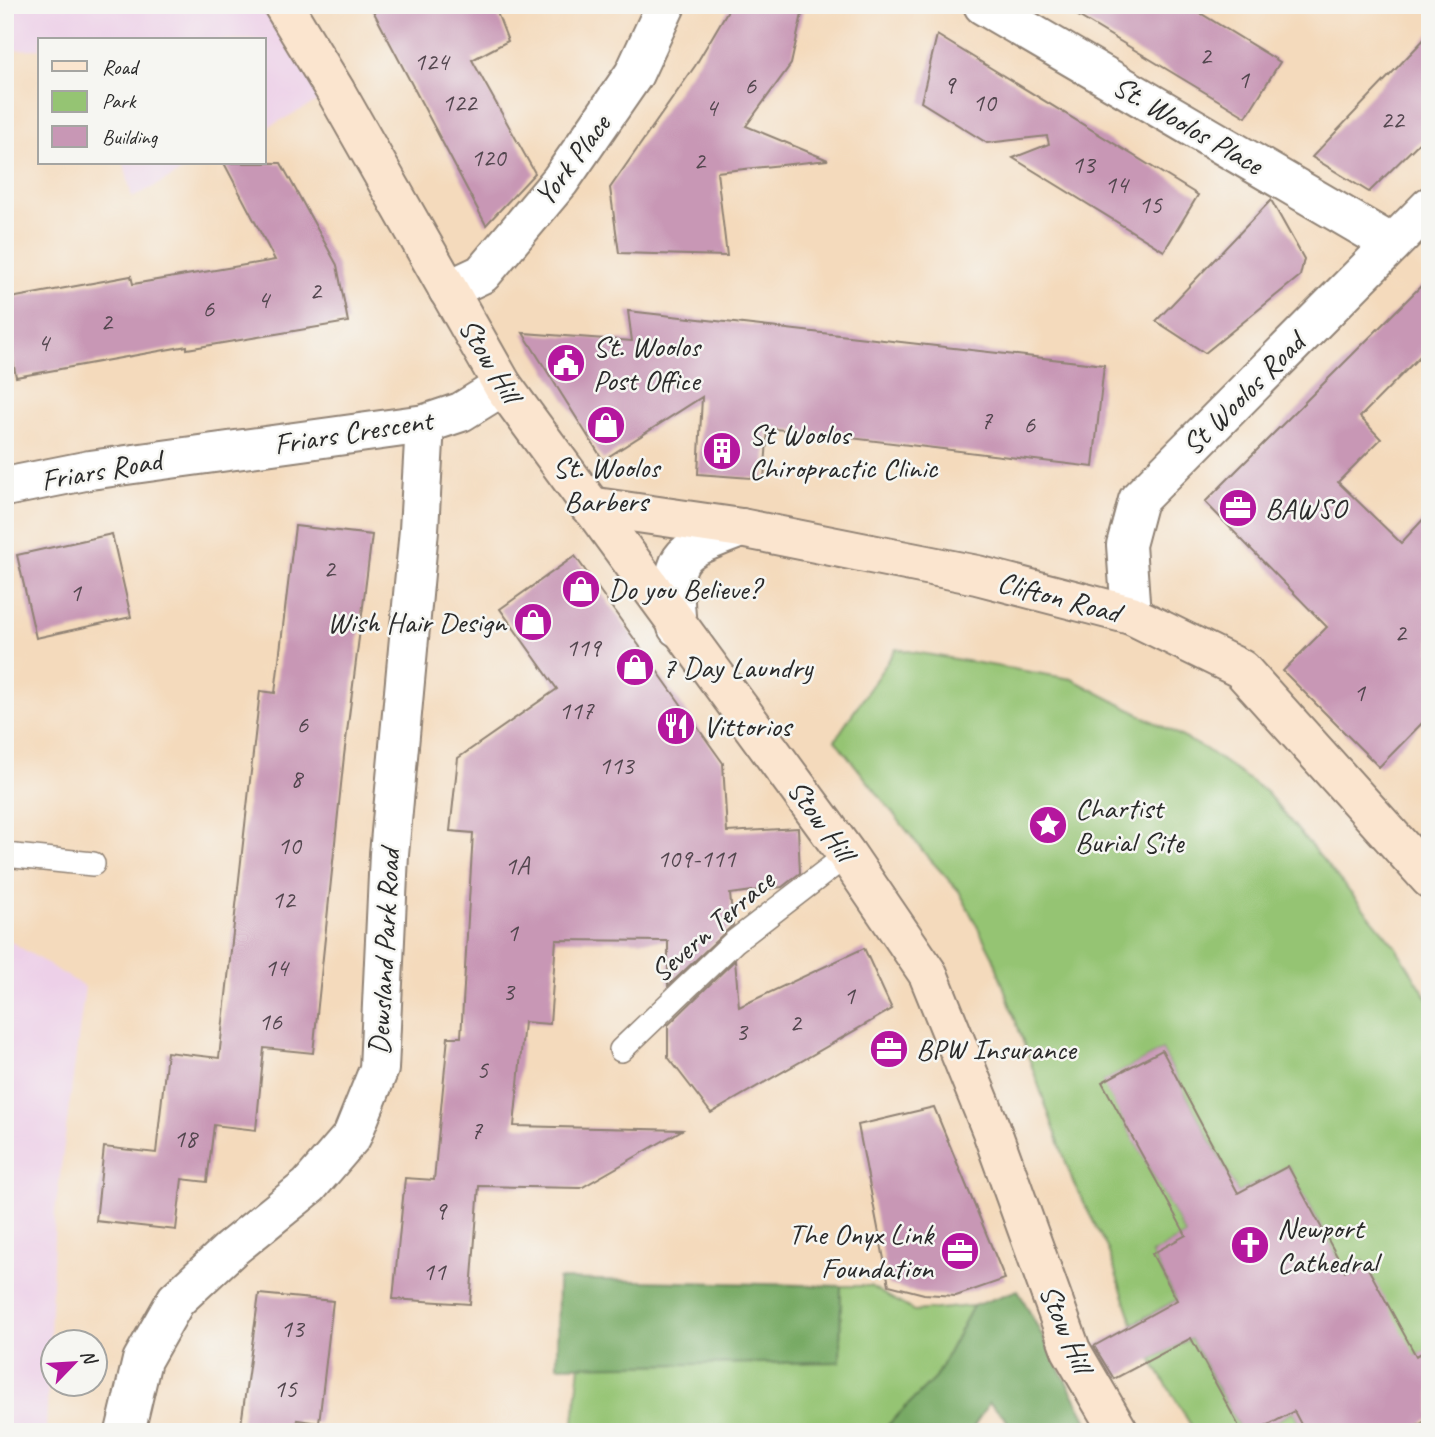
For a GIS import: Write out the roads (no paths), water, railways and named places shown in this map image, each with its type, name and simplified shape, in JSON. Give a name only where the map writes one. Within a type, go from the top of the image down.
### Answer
[{"type":"street","name":"Stow Hill","points":[[283,5],[336,92],[503,386],[677,627],[847,855],[928,974],[982,1106],[1071,1350],[1119,1432]]},
{"type":"street","name":"York Place","points":[[449,290],[482,274],[560,181],[634,74],[666,5]]},
{"type":"street","name":"St. Woolos Place","points":[[983,5],[1392,244]]},
{"type":"street","name":"St Woolos Road","points":[[1131,615],[1126,545],[1138,500],[1430,206]]},
{"type":"street","name":"Friars Crescent","points":[[196,455],[425,424],[461,412],[503,386]]},
{"type":"street","name":"Dewsland Park Road","points":[[125,1432],[142,1360],[176,1300],[231,1249],[309,1185],[344,1146],[352,1136],[379,1069],[389,854],[419,530],[425,424]]},
{"type":"street","name":"Friars Road","points":[[5,487],[90,470],[196,455]]},
{"type":"street","name":"Clifton Road","points":[[589,506],[741,528],[977,575],[1131,615],[1241,669],[1430,879]]},
{"type":"street","points":[[677,627],[673,580],[682,557],[701,543],[741,528]]},
{"type":"lane","points":[[5,855],[93,864]]},
{"type":"lane","name":"Severn Terrace","points":[[621,1050],[734,942],[847,855]]},
{"type":"place","name":"St. Woolos Post Office","points":[[566,363]]},
{"type":"place","name":"St. Woolos Barbers","points":[[606,425]]},
{"type":"place","name":"St Woolos Chiropractic Clinic","points":[[722,451]]},
{"type":"place","name":"BAWSO","points":[[1238,508]]},
{"type":"place","name":"Do you Believe?","points":[[581,589]]},
{"type":"place","name":"Wish Hair Design","points":[[533,622]]},
{"type":"place","name":"7 Day Laundry","points":[[635,667]]},
{"type":"place","name":"Vittorios","points":[[676,726]]},
{"type":"place","name":"Chartist Burial Site","points":[[1048,825]]},
{"type":"place","name":"BPW Insurance","points":[[889,1049]]},
{"type":"place","name":"Newport Cathedral","points":[[1250,1245]]},
{"type":"place","name":"The Onyx Link Foundation","points":[[960,1251]]}]
